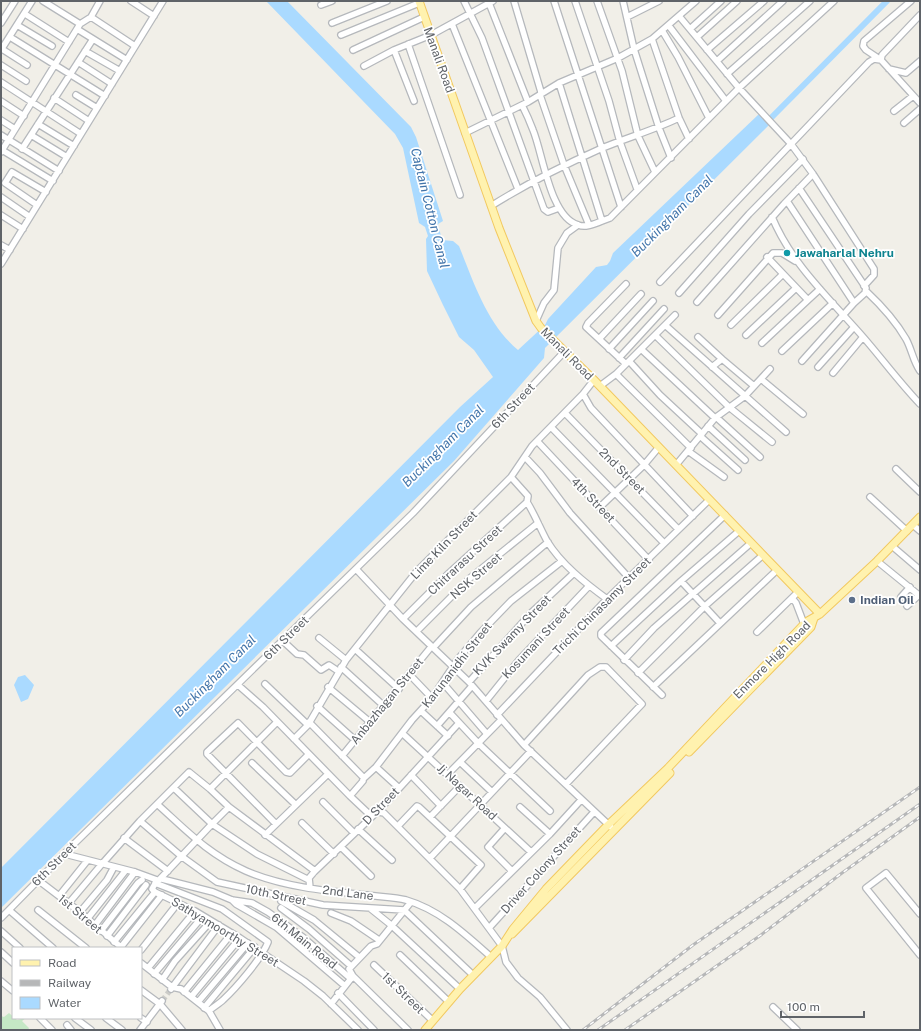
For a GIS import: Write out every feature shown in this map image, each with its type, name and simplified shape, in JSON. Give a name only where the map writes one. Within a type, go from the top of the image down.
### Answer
[{"type":"main road","name":"Manali Road","points":[[419,2],[491,206],[536,321],[541,328],[600,386],[763,555],[798,592],[817,616]]},
{"type":"main road","points":[[817,616],[877,561],[920,517]]},
{"type":"main road","name":"Enmore High Road","points":[[424,1030],[473,975],[510,936],[515,933],[611,828],[804,624],[817,616]]},
{"type":"main road","name":"Enmore High Road","points":[[611,828],[812,627],[817,616]]},
{"type":"street","points":[[1,23],[15,1]]},
{"type":"street","points":[[27,65],[1,49],[32,1]]},
{"type":"street","points":[[43,1],[79,26],[93,39],[126,60]]},
{"type":"street","points":[[52,181],[2,151],[79,26],[91,17],[100,1]]},
{"type":"street","points":[[131,1],[154,16]]},
{"type":"street","points":[[1,264],[3,257],[10,250],[162,1]]},
{"type":"street","points":[[321,5],[332,1]]},
{"type":"street","points":[[332,23],[386,1]]},
{"type":"street","points":[[464,1],[482,38],[507,112],[546,211],[559,208]]},
{"type":"street","points":[[478,1],[481,8]]},
{"type":"street","points":[[514,1],[541,92],[540,95],[564,165],[589,225]]},
{"type":"street","points":[[554,1],[621,207]]},
{"type":"street","points":[[575,1],[598,66],[620,142],[638,189]]},
{"type":"street","points":[[598,1],[618,58],[638,136],[655,172]]},
{"type":"street","points":[[622,1],[634,49],[659,128],[671,158]]},
{"type":"street","points":[[627,18],[659,1]]},
{"type":"street","points":[[465,133],[528,102],[559,83],[618,58],[652,40],[663,32],[696,1]]},
{"type":"street","points":[[690,29],[723,1],[730,7]]},
{"type":"street","points":[[697,37],[737,1]]},
{"type":"street","points":[[707,50],[764,1]]},
{"type":"street","points":[[717,61],[784,1]]},
{"type":"street","points":[[727,74],[810,1]]},
{"type":"street","points":[[522,105],[534,131],[546,174],[559,208],[564,216],[578,225],[589,225],[602,221],[610,218],[655,172],[671,158],[738,88],[834,1]]},
{"type":"street","points":[[911,1],[864,41],[863,46],[866,50],[881,60],[920,103]]},
{"type":"street","points":[[341,35],[419,2]]},
{"type":"street","points":[[364,66],[394,50],[431,35],[491,2],[528,102]]},
{"type":"street","points":[[25,14],[69,42]]},
{"type":"street","points":[[881,60],[882,55],[920,15]]},
{"type":"street","points":[[680,16],[738,88],[785,137],[803,159],[874,269],[874,275],[844,316],[802,361]]},
{"type":"street","points":[[91,17],[135,46]]},
{"type":"street","points":[[353,50],[424,17]]},
{"type":"street","points":[[452,24],[489,120],[518,189]]},
{"type":"street","points":[[17,25],[52,46]]},
{"type":"street","points":[[669,26],[726,101]]},
{"type":"street","points":[[663,32],[678,57],[709,118]]},
{"type":"street","points":[[10,37],[105,96]]},
{"type":"street","points":[[22,149],[93,39]]},
{"type":"street","points":[[652,40],[679,118],[689,139]]},
{"type":"street","points":[[408,44],[460,195]]},
{"type":"street","points":[[394,50],[414,101]]},
{"type":"street","points":[[85,51],[120,71]]},
{"type":"street","points":[[660,282],[869,62],[874,59],[881,60]]},
{"type":"street","points":[[888,68],[906,73],[920,61]]},
{"type":"street","points":[[78,62],[112,84]]},
{"type":"street","points":[[1,65],[26,81]]},
{"type":"street","points":[[1,82],[81,134]]},
{"type":"street","points":[[559,83],[602,221]]},
{"type":"street","points":[[76,95],[97,108]]},
{"type":"street","points":[[894,112],[913,96]]},
{"type":"street","points":[[54,98],[89,121]]},
{"type":"street","points":[[1,101],[24,116]]},
{"type":"street","points":[[904,123],[920,109]]},
{"type":"street","points":[[491,206],[518,189],[564,165],[601,149],[659,128],[679,118]]},
{"type":"street","points":[[1,120],[15,129]]},
{"type":"street","points":[[38,124],[74,146]]},
{"type":"street","points":[[1,135],[59,171]]},
{"type":"street","points":[[31,135],[67,157]]},
{"type":"street","points":[[679,293],[749,214],[803,159]]},
{"type":"street","points":[[37,205],[5,184],[12,172],[46,192]]},
{"type":"street","points":[[698,302],[787,200],[813,174]]},
{"type":"street","points":[[800,188],[865,288],[891,315],[906,339],[913,360],[920,371]]},
{"type":"street","points":[[1,197],[30,217]]},
{"type":"street","points":[[787,200],[854,303]]},
{"type":"street","points":[[1,215],[23,229]]},
{"type":"street","points":[[772,217],[780,235],[799,263],[863,337],[900,383],[920,404]]},
{"type":"street","points":[[536,321],[544,303],[554,290],[558,248],[567,233],[578,225]]},
{"type":"street","points":[[1,245],[10,250]]},
{"type":"street","points":[[718,315],[773,253],[782,253],[799,263]]},
{"type":"street","points":[[767,258],[808,300]]},
{"type":"street","points":[[731,325],[783,274]]},
{"type":"street","points":[[626,284],[586,325],[587,328],[619,358],[628,363],[738,470]]},
{"type":"street","points":[[746,335],[796,288]]},
{"type":"street","points":[[762,343],[820,289]]},
{"type":"street","points":[[598,339],[641,294]]},
{"type":"street","points":[[609,349],[653,301]]},
{"type":"street","points":[[782,350],[833,303]]},
{"type":"street","points":[[619,358],[664,309]]},
{"type":"street","points":[[600,386],[628,363],[675,315]]},
{"type":"street","points":[[665,325],[786,432]]},
{"type":"street","points":[[818,367],[854,327]]},
{"type":"street","points":[[655,336],[729,407],[772,442]]},
{"type":"street","points":[[698,337],[754,386]]},
{"type":"street","points":[[833,373],[863,337]]},
{"type":"street","points":[[642,349],[760,457]]},
{"type":"street","name":"6th Street","points":[[1,918],[413,513],[565,351]]},
{"type":"street","points":[[712,367],[722,359]]},
{"type":"street","points":[[676,465],[708,426],[729,407],[745,396],[770,369]]},
{"type":"street","points":[[616,374],[690,449],[724,477]]},
{"type":"street","points":[[760,379],[804,414]]},
{"type":"street","name":"Lime Kiln Street","points":[[294,739],[308,724],[339,669],[417,571],[512,477],[537,441],[583,394],[594,380]]},
{"type":"street","points":[[583,394],[591,408],[693,516]]},
{"type":"street","name":"2nd Street","points":[[565,413],[678,529]]},
{"type":"street","points":[[708,426],[746,460]]},
{"type":"street","points":[[551,427],[664,543]]},
{"type":"street","name":"4th Street","points":[[537,441],[649,560]]},
{"type":"street","points":[[600,507],[644,465],[659,447]]},
{"type":"street","points":[[525,457],[540,473],[570,513],[629,578]]},
{"type":"street","points":[[896,469],[920,492]]},
{"type":"street","points":[[512,477],[528,496],[527,502],[548,542],[562,561],[589,586],[607,599]]},
{"type":"street","points":[[870,496],[907,531]]},
{"type":"street","name":"Trichi Chinasamy Street","points":[[448,774],[487,734],[499,717],[607,599],[649,560],[678,529],[709,500]]},
{"type":"street","name":"Chitrarasu Street","points":[[403,619],[447,575],[527,502]]},
{"type":"street","points":[[662,695],[624,660],[601,636],[602,631],[724,515]]},
{"type":"street","name":"NSK Street","points":[[417,631],[470,578],[538,523]]},
{"type":"street","points":[[913,525],[920,531]]},
{"type":"street","points":[[611,646],[681,581],[739,531]]},
{"type":"street","name":"Anbazhagan Street","points":[[342,756],[409,674],[471,607],[548,542]]},
{"type":"street","points":[[624,660],[654,628],[692,593],[751,543]]},
{"type":"street","points":[[892,546],[920,570]]},
{"type":"street","points":[[638,673],[704,606],[763,555]]},
{"type":"street","name":"Karunanidhi Street","points":[[350,796],[363,779],[376,767],[402,733],[432,698],[453,667],[480,632],[511,601],[562,561]]},
{"type":"street","points":[[877,561],[919,596],[907,606]]},
{"type":"street","points":[[356,569],[390,606],[486,700],[499,717],[524,744],[611,828]]},
{"type":"street","points":[[653,687],[719,622],[777,570]]},
{"type":"street","name":"KVK Swamy Street","points":[[437,726],[450,713],[470,684],[532,612],[574,573]]},
{"type":"street","points":[[681,581],[719,622]]},
{"type":"street","name":"Kosumani Street","points":[[486,700],[519,660],[589,586]]},
{"type":"street","points":[[901,597],[910,587]]},
{"type":"street","points":[[757,632],[798,592]]},
{"type":"street","points":[[792,598],[796,602],[804,624]]},
{"type":"street","points":[[319,638],[346,660]]},
{"type":"street","points":[[283,641],[297,654],[304,656],[321,670],[329,665],[339,669],[384,706]]},
{"type":"street","points":[[355,649],[399,688]]},
{"type":"street","points":[[524,744],[588,675],[600,667],[606,668],[642,704],[566,784]]},
{"type":"street","points":[[409,674],[432,698]]},
{"type":"street","points":[[443,683],[487,734]]},
{"type":"street","points":[[265,684],[342,756],[363,779]]},
{"type":"street","points":[[238,685],[277,722],[366,812],[382,812],[398,826],[460,889],[502,946],[506,962],[518,978],[540,997],[567,1030]]},
{"type":"street","points":[[328,687],[370,722]]},
{"type":"street","points":[[317,706],[355,740]]},
{"type":"street","points":[[421,711],[448,736]]},
{"type":"street","points":[[450,713],[478,743],[550,811]]},
{"type":"street","points":[[210,789],[277,722]]},
{"type":"street","points":[[276,824],[207,754],[207,752],[238,723],[288,773],[290,773],[308,755]]},
{"type":"street","name":"D Street","points":[[309,880],[315,871],[382,807],[398,787],[459,723]]},
{"type":"street","name":"Jj Nagar Road","points":[[402,733],[531,852]]},
{"type":"street","points":[[430,858],[531,751]]},
{"type":"street","points":[[460,762],[492,792]]},
{"type":"street","points":[[252,763],[296,805]]},
{"type":"street","points":[[376,767],[398,787]]},
{"type":"street","points":[[69,903],[124,838],[189,772],[210,789],[228,807],[315,871]]},
{"type":"street","points":[[266,835],[328,774]]},
{"type":"street","points":[[411,775],[441,806]]},
{"type":"street","points":[[430,817],[460,786]]},
{"type":"street","points":[[174,788],[212,824],[263,858],[309,880],[310,888]]},
{"type":"street","points":[[475,908],[550,834],[581,800]]},
{"type":"street","points":[[323,802],[392,860]]},
{"type":"street","name":"2nd Lane","points":[[157,804],[204,847],[223,860],[247,871],[310,888],[411,902],[450,921],[491,957]]},
{"type":"street","points":[[398,826],[418,806],[482,866],[460,889]]},
{"type":"street","points":[[520,806],[550,834]]},
{"type":"street","points":[[114,942],[153,890],[158,881],[228,807]]},
{"type":"street","name":"Driver Colony Street","points":[[489,928],[594,812]]},
{"type":"street","name":"10th Street","points":[[140,821],[182,856],[217,882],[234,887],[250,888],[323,905],[404,910]]},
{"type":"street","points":[[302,823],[334,854]]},
{"type":"street","points":[[505,828],[488,846],[512,871]]},
{"type":"street","points":[[124,838],[168,870]]},
{"type":"street","points":[[341,847],[371,876]]},
{"type":"street","points":[[65,854],[87,861],[134,872],[143,878],[158,881],[228,913],[268,942],[262,952],[229,994],[206,1009]]},
{"type":"street","points":[[59,896],[87,861]]},
{"type":"street","points":[[80,912],[107,880],[114,867]]},
{"type":"street","points":[[88,918],[126,870]]},
{"type":"street","points":[[95,925],[134,872]]},
{"type":"street","points":[[920,914],[886,873],[866,888],[920,955]]},
{"type":"street","points":[[101,931],[143,878]]},
{"type":"street","name":"Sathyamoorthy Street","points":[[143,878],[146,885],[153,890],[195,911],[248,942],[304,981],[358,1030]]},
{"type":"street","name":"1st Street","points":[[38,880],[88,918],[121,947]]},
{"type":"street","name":"6th Main Road","points":[[158,881],[213,892],[232,900],[252,903],[268,912],[304,938],[352,978],[408,1030]]},
{"type":"street","points":[[107,936],[146,885]]},
{"type":"street","points":[[123,947],[162,895]]},
{"type":"street","name":"6th Main Road","points":[[232,900],[236,904],[276,927],[345,986]]},
{"type":"street","points":[[281,901],[314,920],[359,957]]},
{"type":"street","points":[[331,1004],[338,993],[352,978],[349,969],[351,966],[371,946],[377,944],[378,940],[411,902]]},
{"type":"street","points":[[142,949],[178,903]]},
{"type":"street","points":[[281,908],[309,929],[351,966]]},
{"type":"street","points":[[371,909],[391,925],[460,989]]},
{"type":"street","points":[[9,910],[52,947]]},
{"type":"street","points":[[38,910],[85,947]]},
{"type":"street","points":[[404,910],[473,975]]},
{"type":"street","points":[[148,968],[195,911]]},
{"type":"street","points":[[331,914],[351,921],[378,940]]},
{"type":"street","points":[[154,974],[203,916]]},
{"type":"street","points":[[162,980],[175,961],[211,921]]},
{"type":"street","points":[[171,988],[219,925]]},
{"type":"street","points":[[1,931],[19,947]]},
{"type":"street","points":[[184,992],[232,933]]},
{"type":"street","points":[[191,997],[240,938]]},
{"type":"street","points":[[198,1002],[248,942]]},
{"type":"street","points":[[206,1009],[255,947]]},
{"type":"street","points":[[1,952],[12,961]]},
{"type":"street","points":[[400,956],[449,1002]]},
{"type":"street","points":[[142,964],[171,988],[176,987],[198,1002],[206,1009],[220,1030]]},
{"type":"street","name":"1st Street","points":[[374,964],[432,1020]]},
{"type":"street","points":[[1,981],[12,990]]},
{"type":"street","points":[[142,991],[161,1002],[182,1030]]},
{"type":"street","points":[[338,993],[374,1030]]},
{"type":"street","points":[[140,1030],[161,1002]]},
{"type":"street","points":[[774,1007],[797,1030]]},
{"type":"street","points":[[41,1019],[52,1030]]},
{"type":"street","points":[[76,1019],[91,1030]]},
{"type":"street","points":[[107,1019],[122,1030]]},
{"type":"street","points":[[142,1019],[147,1022]]},
{"type":"street","points":[[67,1025],[71,1030]]},
{"type":"green space","points":[[9,1013],[12,1016],[12,1019],[25,1019],[22,1021],[29,1028],[28,1030],[1,1030],[1,1016],[4,1017]]},
{"type":"water","name":"Captain Cotton Canal","points":[[266,1],[287,1],[411,127],[416,137],[443,221],[438,224],[442,240],[453,241],[459,246],[482,302],[507,340],[518,350],[545,325],[548,319],[596,267],[607,265],[613,253],[759,114],[769,125],[545,348],[544,358],[454,461],[1,908],[1,868],[460,407],[493,377],[474,350],[459,337],[427,271],[426,239],[428,236],[425,227],[419,223],[403,148],[395,134]]},
{"type":"water","points":[[25,675],[34,685],[28,699],[21,702],[14,685],[18,677]]},
{"type":"waterway","name":"Buckingham Canal","points":[[766,123],[887,1]]},
{"type":"tunnel","points":[[162,1001],[171,989]]},
{"type":"railway","points":[[583,1030],[693,945],[920,787]]},
{"type":"railway","points":[[598,1030],[920,804]]},
{"type":"railway","points":[[625,1030],[761,935],[842,873],[920,817]]},
{"type":"place","name":"Jawaharlal Nehru","points":[[787,253]]},
{"type":"place","name":"Indian Oil","points":[[852,600]]}]
